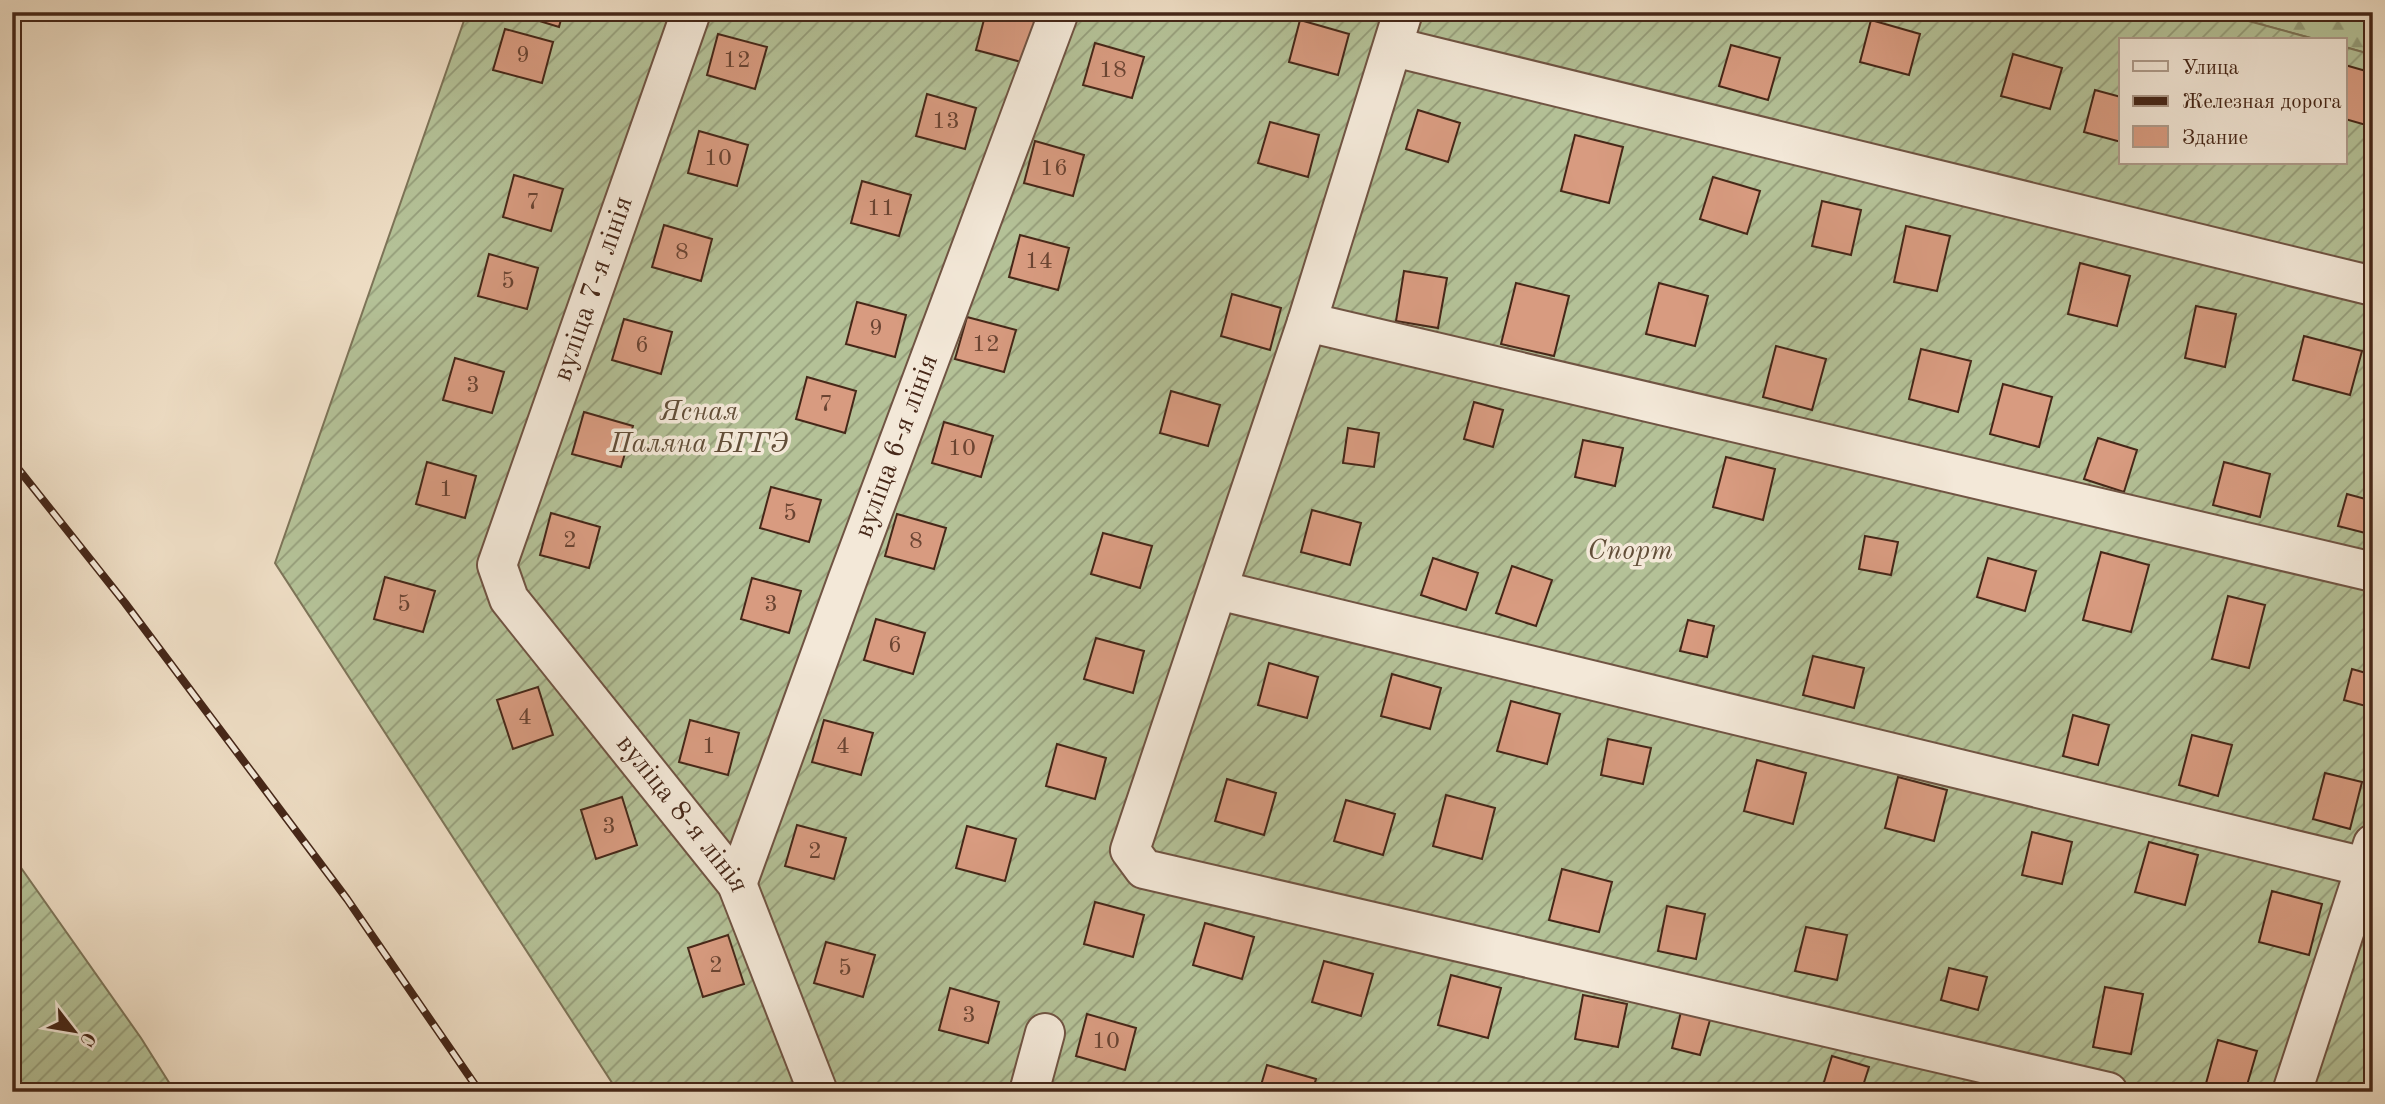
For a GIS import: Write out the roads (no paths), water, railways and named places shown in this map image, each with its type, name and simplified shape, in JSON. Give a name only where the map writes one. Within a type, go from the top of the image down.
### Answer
[{"type":"street","name":"вуліца 7-я лінія","points":[[498,565],[691,12]]},
{"type":"street","name":"вуліца 6-я лінія","points":[[737,884],[1059,12]]},
{"type":"street","points":[[2108,1092],[1144,869],[1130,850],[1307,322],[1399,30],[2373,286]]},
{"type":"street","points":[[1307,322],[2373,572]]},
{"type":"street","name":"вуліца 8-я лінія","points":[[498,565],[509,599],[737,884],[818,1092]]},
{"type":"street","points":[[1218,590],[2369,855],[2292,1092]]},
{"type":"street","points":[[1029,1092],[1045,1033]]},
{"type":"railway","points":[[12,461],[125,603],[347,899],[480,1092]]},
{"type":"park label","name":"Ясная Паляна БГГЭ","points":[[699,429]]},
{"type":"park label","name":"Спорт","points":[[1630,552]]}]
